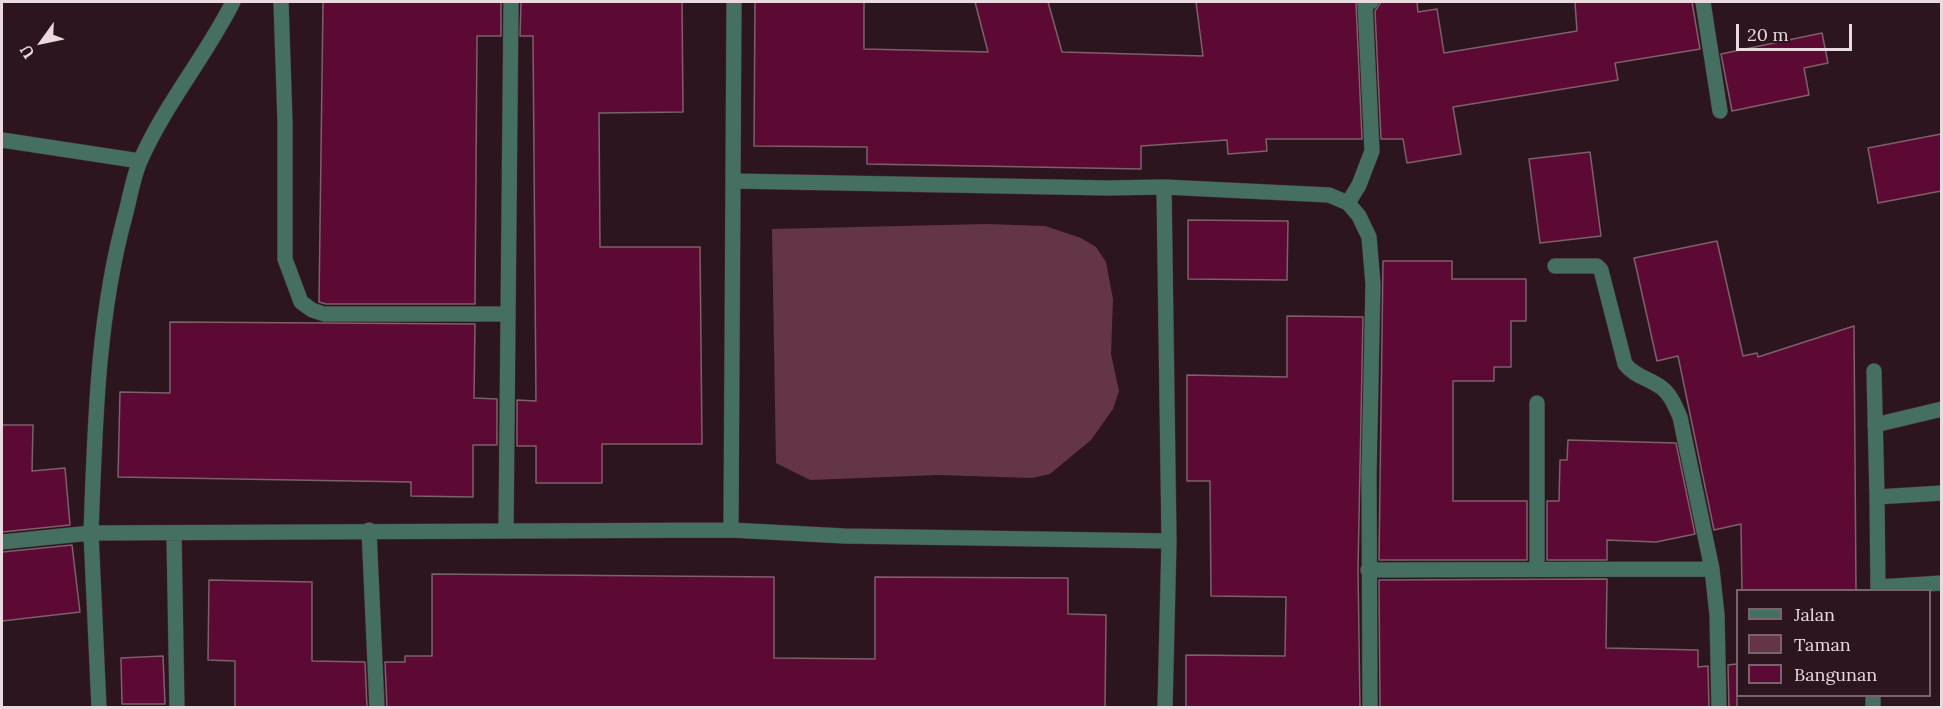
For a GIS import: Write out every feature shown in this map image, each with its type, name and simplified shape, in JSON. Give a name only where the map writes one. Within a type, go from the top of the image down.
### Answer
[{"type":"street","points":[[99,708],[91,533],[101,341],[115,252],[140,161],[173,97],[220,27],[233,2]]},
{"type":"street","points":[[281,2],[285,111],[285,258],[301,302],[312,310],[324,314],[508,314]]},
{"type":"street","points":[[506,530],[510,2]]},
{"type":"street","points":[[731,530],[734,2]]},
{"type":"street","points":[[1348,203],[1359,185],[1372,151],[1367,2]]},
{"type":"street","points":[[1703,2],[1720,111]]},
{"type":"street","points":[[2,140],[140,161]]},
{"type":"street","points":[[733,181],[1096,188],[1164,187],[1329,195],[1348,203],[1359,216],[1369,237],[1374,284],[1368,570],[1370,708]]},
{"type":"street","points":[[1164,187],[1169,541],[1165,708]]},
{"type":"street","points":[[1555,266],[1597,266],[1601,270],[1625,364],[1632,373],[1661,388],[1673,401],[1680,417],[1712,568],[1717,615],[1719,708]]},
{"type":"street","points":[[1874,371],[1878,589],[1941,583]]},
{"type":"street","points":[[1537,403],[1537,568]]},
{"type":"street","points":[[1875,425],[1941,409]]},
{"type":"street","points":[[1877,497],[1941,494]]},
{"type":"street","points":[[2,542],[91,533],[174,534],[369,530],[731,530],[844,536],[1169,541]]},
{"type":"street","points":[[369,530],[377,708]]},
{"type":"street","points":[[174,534],[177,708]]},
{"type":"street","points":[[1368,570],[1712,568]]},
{"type":"green space","points":[[987,224],[1045,226],[1081,238],[1096,247],[1106,262],[1113,299],[1111,354],[1119,391],[1113,409],[1091,440],[1050,474],[1032,478],[938,475],[810,480],[776,463],[772,229]]},
{"type":"building","points":[[323,2],[501,2],[501,36],[477,36],[475,304],[326,304],[319,302]]},
{"type":"building","points":[[521,2],[682,2],[683,112],[599,113],[600,247],[700,247],[702,444],[602,444],[602,483],[536,483],[536,446],[517,446],[517,400],[536,401],[533,36],[520,36]]},
{"type":"building","points":[[755,2],[864,2],[864,49],[988,52],[975,2],[1048,2],[1062,52],[1203,56],[1196,2],[1356,2],[1362,139],[1266,139],[1267,151],[1228,154],[1227,140],[1141,146],[1141,169],[867,164],[867,147],[754,146]]},
{"type":"building","points":[[1381,2],[1417,2],[1418,12],[1437,9],[1444,53],[1577,31],[1575,2],[1692,2],[1700,49],[1615,63],[1618,80],[1453,107],[1461,154],[1407,163],[1403,139],[1381,139],[1375,11]]},
{"type":"building","points":[[1822,33],[1828,63],[1804,68],[1809,95],[1732,111],[1721,54]]},
{"type":"building","points":[[1941,134],[1941,191],[1878,203],[1868,148]]},
{"type":"building","points":[[1590,152],[1601,236],[1540,243],[1529,159]]},
{"type":"building","points":[[1188,220],[1288,221],[1287,280],[1188,279]]},
{"type":"building","points":[[1717,241],[1743,356],[1757,353],[1758,357],[1854,326],[1856,589],[1742,589],[1741,524],[1714,530],[1678,356],[1657,361],[1634,258]]},
{"type":"building","points":[[1383,261],[1452,261],[1452,279],[1526,279],[1526,321],[1511,321],[1511,367],[1494,367],[1494,381],[1453,381],[1453,501],[1527,501],[1527,560],[1379,560]]},
{"type":"building","points":[[1287,316],[1363,317],[1358,569],[1360,708],[1186,708],[1186,655],[1285,656],[1286,597],[1211,596],[1210,481],[1187,481],[1187,375],[1287,377]]},
{"type":"building","points":[[170,322],[475,324],[474,398],[497,399],[497,445],[473,445],[473,497],[411,496],[411,482],[118,477],[120,392],[170,393]]},
{"type":"building","points":[[2,425],[33,425],[32,471],[65,468],[70,525],[2,532]]},
{"type":"building","points":[[1568,440],[1676,443],[1695,534],[1656,542],[1607,540],[1607,560],[1547,560],[1547,501],[1559,501],[1560,460],[1567,460]]},
{"type":"building","points":[[72,545],[80,612],[2,621],[2,552]]},
{"type":"building","points":[[432,574],[774,577],[774,658],[875,659],[875,577],[1068,578],[1068,614],[1106,615],[1105,708],[387,708],[385,662],[405,662],[405,656],[432,656]]},
{"type":"building","points":[[1607,579],[1606,648],[1698,650],[1698,667],[1708,666],[1709,708],[1380,708],[1379,580]]},
{"type":"building","points":[[209,580],[312,582],[312,661],[365,662],[367,708],[235,708],[235,661],[208,660]]},
{"type":"building","points":[[163,656],[165,704],[122,704],[121,658]]},
{"type":"building","points":[[1736,664],[1737,708],[1729,708],[1728,665]]}]
